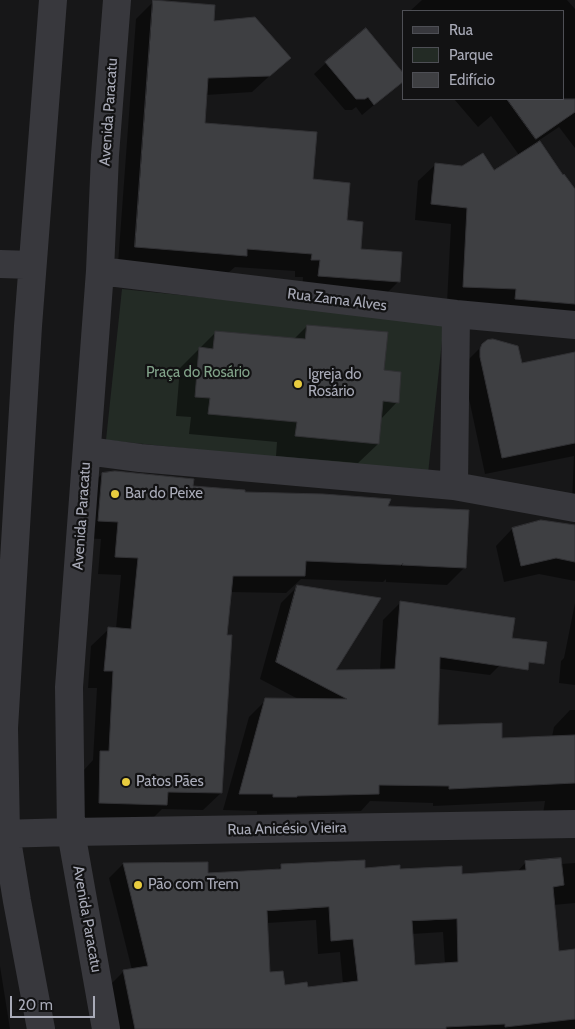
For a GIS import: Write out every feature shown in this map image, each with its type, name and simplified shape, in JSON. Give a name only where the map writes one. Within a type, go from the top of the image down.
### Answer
[{"type":"street","points":[[41,1029],[3,834],[4,728],[32,265],[53,0]]},
{"type":"street","name":"Avenida Paracatu","points":[[106,1029],[71,832],[69,686],[118,0]]},
{"type":"street","points":[[0,264],[32,265]]},
{"type":"street","name":"Rua Zama Alves","points":[[100,271],[456,314],[575,325]]},
{"type":"street","points":[[454,486],[456,314]]},
{"type":"street","points":[[87,451],[140,458],[454,486],[575,508]]},
{"type":"street","name":"Rua Anicésio Vieira","points":[[3,834],[575,824]]},
{"type":"green space","name":"Praça do Rosário","points":[[122,289],[444,322],[428,474],[106,440]]},
{"type":"building","points":[[153,0],[215,5],[214,21],[255,17],[291,58],[270,76],[208,78],[205,123],[317,132],[313,179],[350,183],[347,220],[363,222],[361,249],[402,252],[400,282],[318,276],[320,260],[311,260],[312,254],[247,249],[247,256],[135,247]]},
{"type":"building","points":[[366,28],[402,72],[402,83],[374,105],[368,97],[356,99],[325,62]]},
{"type":"building","points":[[575,99],[575,112],[536,139],[508,100]]},
{"type":"building","points":[[540,141],[575,189],[575,304],[515,299],[516,289],[463,287],[467,208],[431,204],[435,163],[462,166],[483,153],[494,170]]},
{"type":"building","name":"Igreja do Rosário","points":[[307,325],[388,332],[384,370],[401,372],[399,403],[383,401],[379,444],[295,436],[297,422],[208,414],[210,398],[195,397],[199,347],[213,349],[215,331],[305,339]]},
{"type":"building","points":[[493,339],[518,346],[522,363],[575,352],[575,443],[502,458],[480,357],[482,344],[487,340]]},
{"type":"building","points":[[115,471],[194,479],[193,486],[245,490],[245,492],[323,494],[391,499],[388,506],[469,510],[466,568],[402,565],[403,563],[401,565],[306,561],[305,576],[233,576],[227,635],[232,635],[222,793],[168,792],[167,805],[99,803],[100,751],[109,751],[113,671],[104,671],[108,627],[131,629],[138,558],[115,557],[118,522],[98,521],[102,473]]},
{"type":"building","points":[[541,520],[575,525],[575,562],[556,558],[521,566],[512,528]]},
{"type":"building","points":[[297,585],[381,598],[336,670],[395,669],[400,601],[515,618],[512,638],[547,642],[544,664],[529,662],[528,670],[440,657],[438,725],[502,723],[502,738],[575,735],[575,783],[449,789],[449,786],[379,785],[379,794],[297,797],[273,797],[273,794],[239,794],[265,698],[347,699],[276,662]]},
{"type":"building","points":[[561,858],[564,885],[553,887],[559,951],[575,949],[575,1019],[505,1027],[505,1024],[446,1027],[446,1029],[135,1029],[123,970],[148,966],[123,863],[208,862],[208,873],[281,869],[281,864],[365,860],[365,868],[400,865],[400,869],[462,866],[462,874],[526,870],[525,861]],"holes":[[[329,907],[331,941],[353,939],[358,981],[308,987],[307,982],[285,985],[283,971],[270,972],[267,911]],[[457,919],[458,962],[415,965],[412,921]]]},
{"type":"place","name":"Igreja do Rosário","points":[[298,384]]},
{"type":"place","name":"Bar do Peixe","points":[[115,494]]},
{"type":"place","name":"Patos Pães","points":[[126,782]]},
{"type":"place","name":"Pão com Trem","points":[[138,885]]}]
